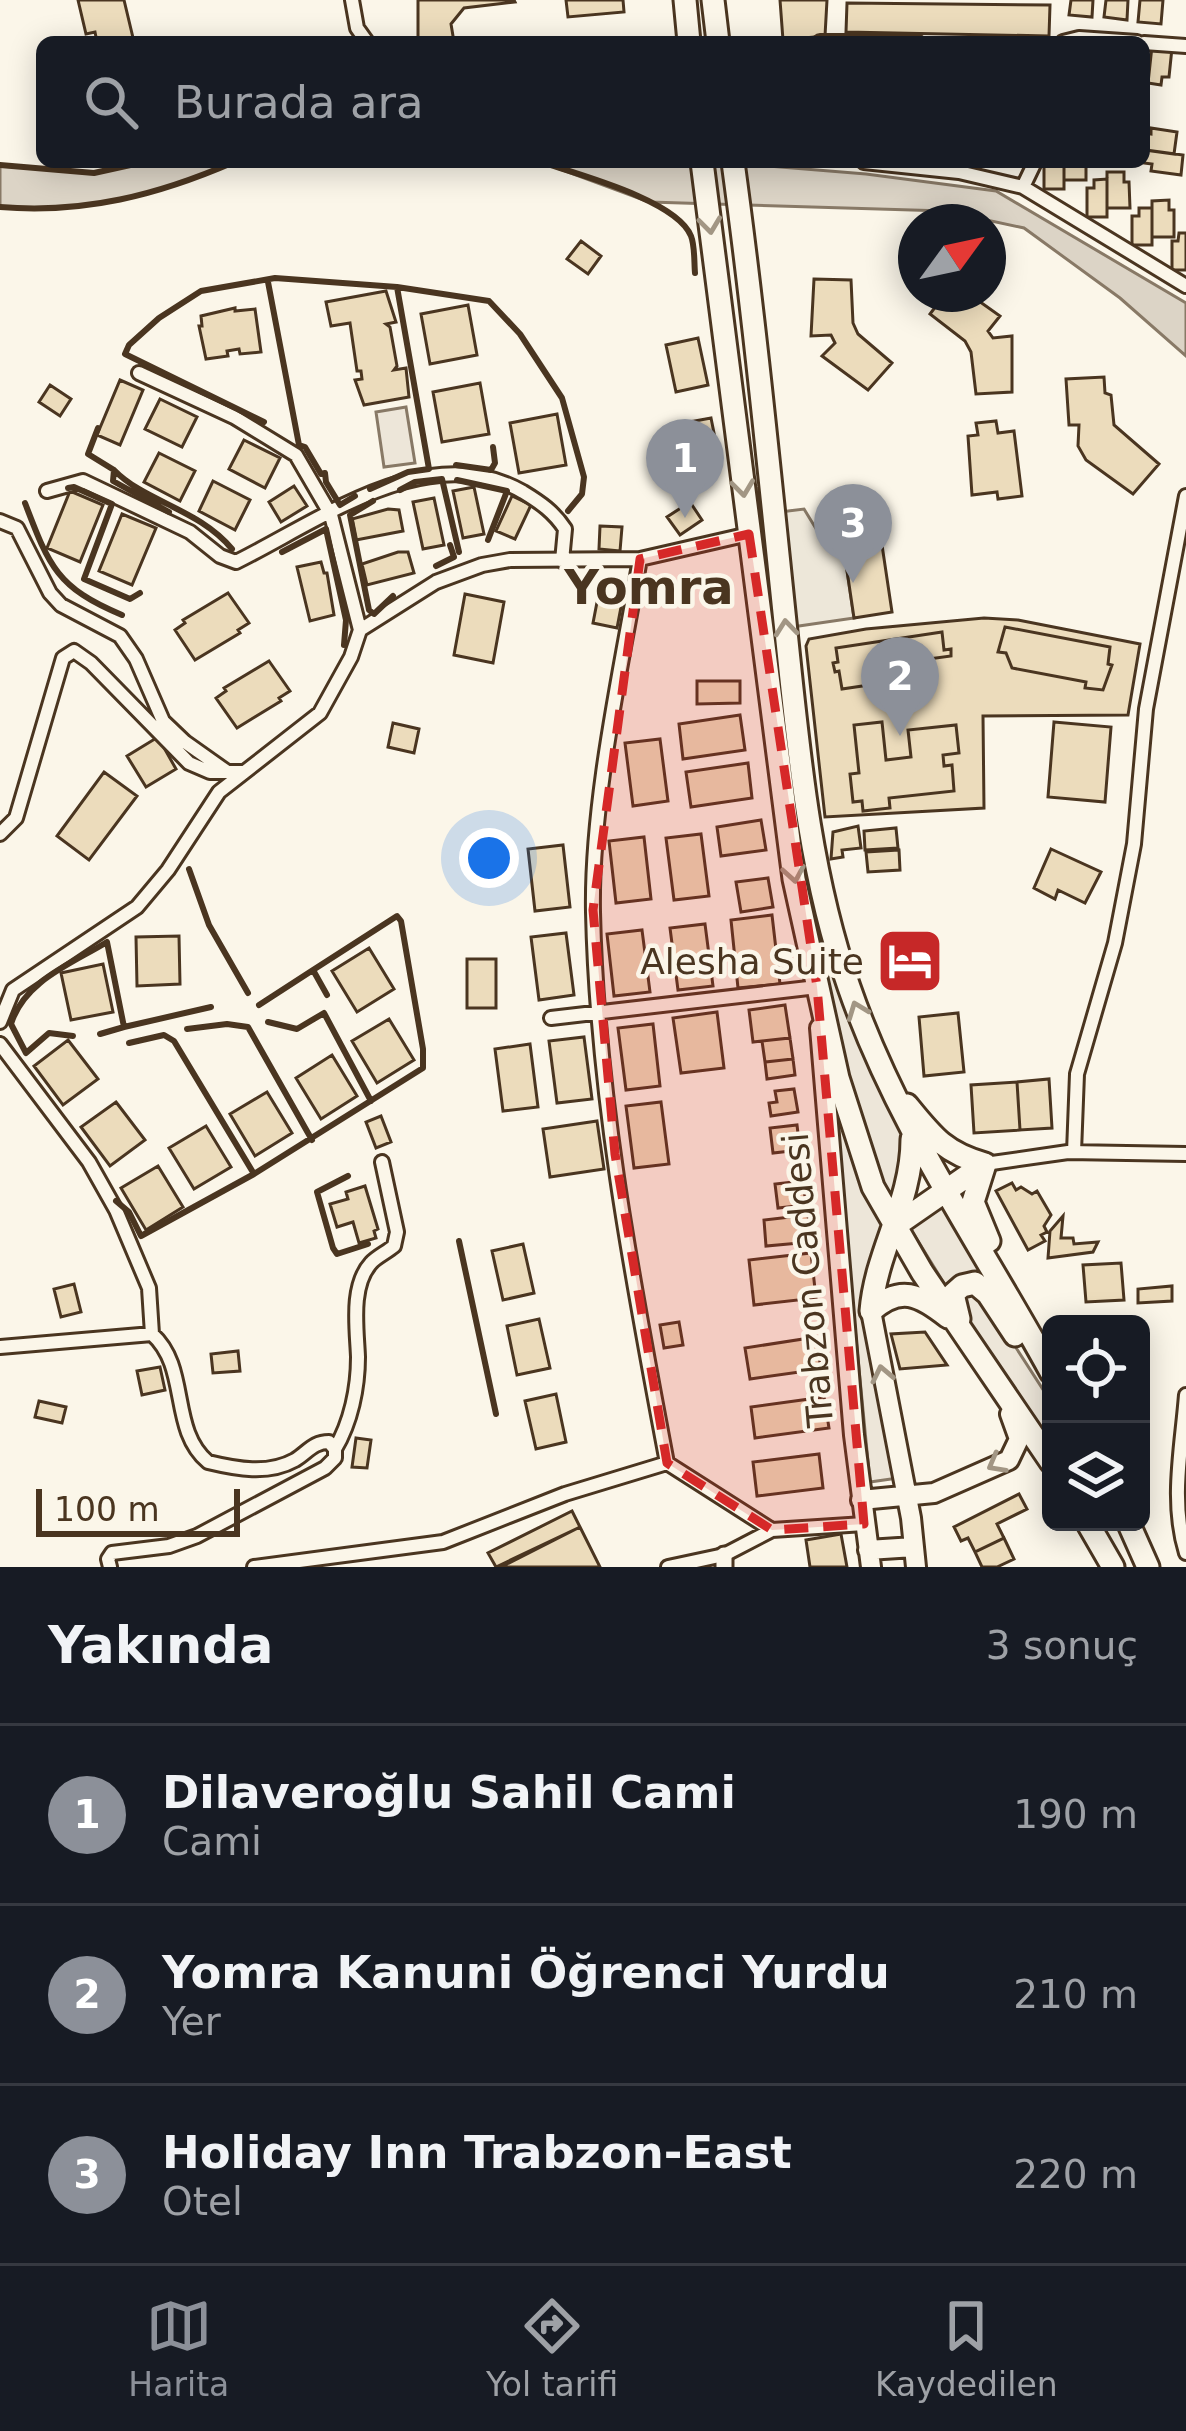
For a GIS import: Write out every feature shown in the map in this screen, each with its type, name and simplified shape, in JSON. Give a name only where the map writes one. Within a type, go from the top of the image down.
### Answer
[{"type":"highway","points":[[685,0],[688,36]]},
{"type":"highway","points":[[713,0],[717,36]]},
{"type":"highway","points":[[703,168],[790,856],[850,1119],[873,1187],[895,1226],[1042,1448]]},
{"type":"highway","points":[[734,168],[798,740],[819,882],[848,985],[884,1076],[1042,1357]]},
{"type":"highway","points":[[884,1076],[944,1148],[986,1164]]},
{"type":"highway","points":[[871,1311],[874,1278],[912,1173],[912,1133]]},
{"type":"highway","points":[[895,1226],[986,1164]]},
{"type":"highway","points":[[986,1164],[974,1191],[975,1212],[1042,1336]]},
{"type":"highway","points":[[964,1331],[953,1294],[975,1283],[988,1294],[1042,1376]]},
{"type":"highway","points":[[871,1311],[888,1296],[902,1293],[936,1307],[964,1331]]},
{"type":"highway","points":[[1092,1531],[1113,1567]]},
{"type":"highway","points":[[1132,1531],[1148,1567]]},
{"type":"main road","name":"Trabzon Caddesi","points":[[817,988],[870,1558]]},
{"type":"main road","name":"Trabzon Caddesi","points":[[871,1311],[915,1557]]},
{"type":"main road","points":[[861,1500],[934,1493],[1009,1460],[1017,1450],[1018,1426],[964,1331]]},
{"type":"main road","points":[[870,1558],[915,1557]]},
{"type":"street","points":[[352,0],[363,36]]},
{"type":"street","points":[[1150,43],[1186,46]]},
{"type":"street","points":[[921,168],[1024,187],[1186,286]]},
{"type":"street","points":[[1024,187],[1032,168]]},
{"type":"street","points":[[0,1022],[13,990],[136,907],[168,870],[219,792],[320,713],[351,657],[360,630],[331,515],[296,455],[234,417],[139,373]]},
{"type":"street","points":[[47,491],[82,482],[190,532],[220,556],[236,562],[416,476],[455,472],[509,484],[556,515],[565,529],[562,560]]},
{"type":"street","points":[[1073,1152],[1077,1074],[1115,943],[1134,844],[1146,709],[1186,496]]},
{"type":"street","points":[[0,521],[17,528],[50,593],[62,605],[120,636],[172,731],[226,771]]},
{"type":"street","points":[[360,630],[457,572],[510,560],[640,560],[748,534]]},
{"type":"street","points":[[640,560],[610,740],[593,910],[621,1197],[668,1463],[772,1530]]},
{"type":"street","points":[[0,831],[16,818],[63,658],[74,651],[188,764],[198,770],[245,772]]},
{"type":"street","points":[[551,1018],[817,988]]},
{"type":"street","points":[[0,1044],[88,1162],[116,1210],[149,1288],[152,1334],[170,1357],[190,1440],[208,1462],[254,1470],[275,1468],[319,1442],[329,1442],[335,1449]]},
{"type":"street","points":[[986,1164],[1073,1152],[1186,1154]]},
{"type":"street","points":[[110,1567],[112,1553],[169,1546],[237,1517],[325,1468],[334,1458],[354,1394],[355,1325],[364,1277],[370,1264],[394,1246],[397,1232],[382,1162]]},
{"type":"street","points":[[0,1347],[152,1334]]},
{"type":"street","points":[[1186,1395],[1178,1488],[1179,1531],[1186,1552]]},
{"type":"street","points":[[254,1567],[443,1542],[565,1495],[668,1463]]},
{"type":"street","points":[[668,1567],[724,1561],[772,1530],[864,1525]]},
{"type":"highlighted area","points":[[749,534],[817,987],[864,1524],[772,1530],[667,1463],[615,1154],[593,910],[640,559]]},
{"type":"shaded area","points":[[0,166],[94,173],[117,168],[219,168],[120,199],[60,207],[0,207]]},
{"type":"shaded area","points":[[557,168],[792,168],[996,191],[1186,303],[1186,356],[1120,298],[1024,228],[1006,224],[1006,204],[898,204],[898,210],[649,202]]},
{"type":"shaded area","points":[[406,407],[415,463],[384,467],[376,412]]},
{"type":"shaded area","points":[[804,509],[818,532],[841,530],[854,618],[792,627],[780,512]]},
{"type":"shaded area","points":[[805,885],[813,885],[905,1132],[892,1214],[841,1052]]},
{"type":"shaded area","points":[[830,1071],[886,1225],[868,1275],[898,1478],[870,1482]]},
{"type":"shaded area","points":[[943,1205],[1042,1369],[992,1292],[950,1293],[910,1228]]},
{"type":"shaded area","points":[[970,1288],[982,1295],[1042,1388],[1042,1434],[962,1310],[961,1294]]},
{"type":"building","points":[[78,0],[124,0],[133,36],[86,34]]},
{"type":"building","points":[[418,0],[515,2],[464,8],[451,24],[453,36],[418,36]]},
{"type":"building","points":[[566,0],[623,0],[624,12],[568,17]]},
{"type":"building","points":[[780,0],[827,0],[825,36],[783,36]]},
{"type":"building","points":[[1071,0],[1093,0],[1092,17],[1069,15]]},
{"type":"building","points":[[1106,0],[1128,0],[1127,20],[1104,17]]},
{"type":"building","points":[[1140,0],[1163,0],[1161,24],[1138,22]]},
{"type":"building","points":[[847,3],[1050,5],[1049,36],[846,32]]},
{"type":"building","points":[[1152,46],[1172,48],[1169,77],[1162,77],[1161,85],[1150,83]]},
{"type":"building","points":[[1151,128],[1177,132],[1174,154],[1150,151]]},
{"type":"building","points":[[1150,151],[1183,155],[1181,175],[1151,171]]},
{"type":"building","points":[[1044,168],[1064,168],[1064,189],[1044,189]]},
{"type":"building","points":[[1064,168],[1086,168],[1086,180],[1064,180]]},
{"type":"building","points":[[1107,172],[1124,172],[1130,208],[1107,208]]},
{"type":"building","points":[[1107,179],[1107,217],[1087,217],[1087,188],[1094,188],[1094,180]]},
{"type":"building","points":[[1169,200],[1169,210],[1174,210],[1174,237],[1152,237],[1152,201]]},
{"type":"building","points":[[1139,208],[1152,208],[1152,245],[1132,245],[1132,216],[1139,216]]},
{"type":"building","points":[[1179,233],[1186,233],[1186,270],[1172,270],[1172,241],[1178,241]]},
{"type":"building","points":[[581,241],[601,256],[588,274],[567,259]]},
{"type":"building","points":[[814,279],[851,280],[858,334],[892,363],[868,390],[822,356],[835,343],[831,335],[811,336]]},
{"type":"building","points":[[386,291],[396,322],[386,324],[397,366],[394,370],[406,368],[409,397],[364,405],[355,380],[362,379],[350,323],[331,326],[326,302]]},
{"type":"building","points":[[468,305],[477,355],[430,364],[421,314]]},
{"type":"building","points":[[255,309],[261,352],[240,354],[239,349],[206,359],[201,316]]},
{"type":"building","points":[[994,312],[1000,316],[988,331],[993,338],[1012,336],[1012,392],[976,394],[971,352],[965,341],[930,314]]},
{"type":"building","points":[[698,338],[708,385],[676,392],[666,345]]},
{"type":"building","points":[[1104,377],[1114,425],[1159,464],[1133,494],[1086,460],[1078,446],[1079,425],[1069,425],[1066,379]]},
{"type":"building","points":[[120,380],[143,390],[120,445],[97,435]]},
{"type":"building","points":[[480,383],[489,434],[442,442],[433,392]]},
{"type":"building","points":[[50,385],[71,399],[60,416],[39,402]]},
{"type":"building","points":[[160,399],[197,417],[182,447],[145,429]]},
{"type":"building","points":[[557,414],[566,465],[519,473],[510,423]]},
{"type":"building","points":[[711,418],[716,443],[689,448],[684,423]]},
{"type":"building","points":[[996,421],[998,433],[1014,431],[1022,496],[972,495],[968,436],[978,435],[976,423]]},
{"type":"building","points":[[244,440],[280,458],[265,488],[229,469]]},
{"type":"building","points":[[713,451],[716,472],[693,477],[689,456]]},
{"type":"building","points":[[159,453],[195,471],[180,501],[144,482]]},
{"type":"building","points":[[213,481],[250,500],[235,530],[199,511]]},
{"type":"building","points":[[294,486],[307,506],[281,522],[269,502]]},
{"type":"building","points":[[474,487],[484,534],[463,538],[453,491]]},
{"type":"building","points":[[70,491],[103,505],[80,562],[47,548]]},
{"type":"building","points":[[512,496],[531,505],[515,539],[496,531]]},
{"type":"building","points":[[434,498],[444,545],[423,549],[413,502]]},
{"type":"building","points":[[690,502],[702,520],[680,535],[667,517]]},
{"type":"building","points":[[399,510],[403,531],[356,540],[352,519]]},
{"type":"building","points":[[122,514],[156,528],[132,585],[99,571]]},
{"type":"building","points":[[879,525],[892,612],[854,618],[841,530]]},
{"type":"building","points":[[600,526],[622,527],[620,551],[599,549]]},
{"type":"building","points":[[408,552],[414,573],[367,585],[362,564]]},
{"type":"building","points":[[321,562],[334,615],[310,621],[297,567]]},
{"type":"building","points":[[228,593],[249,623],[195,660],[175,630],[183,620]]},
{"type":"building","points":[[465,594],[504,602],[493,663],[454,655]]},
{"type":"building","points":[[598,597],[622,602],[617,628],[593,623]]},
{"type":"building","points":[[984,618],[1018,620],[1140,644],[1128,715],[983,716],[984,808],[825,817],[806,646],[809,639]]},
{"type":"building","points":[[1005,627],[1110,647],[1108,664],[1112,665],[1103,690],[1085,688],[1086,682],[1012,668],[1006,653],[998,652]]},
{"type":"building","points":[[942,632],[944,650],[951,649],[951,656],[921,660],[923,677],[842,689],[833,663],[838,662],[836,648]]},
{"type":"building","points":[[269,661],[290,691],[237,728],[216,698],[224,688]]},
{"type":"building","points":[[697,681],[740,681],[740,703],[697,704]]},
{"type":"building","points":[[740,715],[745,750],[683,759],[679,724]]},
{"type":"building","points":[[882,722],[886,760],[911,757],[908,730],[956,725],[959,753],[943,755],[944,766],[952,765],[954,791],[889,798],[890,808],[863,811],[862,801],[853,802],[850,774],[859,773],[854,725]]},
{"type":"building","points":[[1054,722],[1111,727],[1105,802],[1048,797]]},
{"type":"building","points":[[393,723],[419,729],[414,753],[388,747]]},
{"type":"building","points":[[158,737],[176,769],[146,787],[127,756]]},
{"type":"building","points":[[660,739],[668,801],[633,806],[625,743]]},
{"type":"building","points":[[748,763],[752,798],[691,807],[686,772]]},
{"type":"building","points":[[104,772],[137,796],[89,860],[57,836]]},
{"type":"building","points":[[761,820],[766,850],[721,856],[717,827]]},
{"type":"building","points":[[858,826],[861,848],[842,850],[843,857],[831,859],[833,832]]},
{"type":"building","points":[[896,828],[898,848],[865,850],[864,831]]},
{"type":"building","points":[[701,834],[709,896],[674,900],[666,838]]},
{"type":"building","points":[[644,837],[651,899],[616,903],[609,841]]},
{"type":"building","points":[[563,845],[570,907],[535,911],[528,849]]},
{"type":"building","points":[[1051,849],[1101,872],[1085,903],[1058,890],[1055,899],[1034,888]]},
{"type":"building","points":[[899,850],[900,870],[868,872],[866,852]]},
{"type":"building","points":[[768,878],[773,907],[741,912],[736,882]]},
{"type":"building","points":[[772,915],[780,984],[738,988],[731,920]]},
{"type":"building","points":[[705,924],[713,986],[678,990],[670,928]]},
{"type":"building","points":[[642,930],[650,992],[614,996],[607,934]]},
{"type":"building","points":[[566,933],[574,995],[539,1000],[531,937]]},
{"type":"building","points":[[179,936],[180,984],[137,986],[136,937]]},
{"type":"building","points":[[369,948],[394,989],[357,1012],[332,971]]},
{"type":"building","points":[[467,959],[496,959],[496,1008],[467,1008]]},
{"type":"building","points":[[103,964],[113,1012],[71,1020],[61,973]]},
{"type":"building","points":[[785,1005],[790,1038],[753,1042],[749,1010]]},
{"type":"building","points":[[717,1012],[724,1068],[681,1073],[673,1018]]},
{"type":"building","points":[[958,1013],[964,1072],[924,1076],[919,1017]]},
{"type":"building","points":[[389,1019],[414,1060],[377,1083],[352,1041]]},
{"type":"building","points":[[653,1024],[660,1086],[626,1090],[618,1028]]},
{"type":"building","points":[[584,1037],[592,1099],[557,1103],[549,1041]]},
{"type":"building","points":[[790,1038],[793,1059],[765,1062],[762,1041]]},
{"type":"building","points":[[68,1040],[98,1079],[63,1105],[34,1066]]},
{"type":"building","points":[[530,1044],[538,1107],[503,1111],[495,1049]]},
{"type":"building","points":[[332,1055],[357,1096],[321,1119],[296,1078]]},
{"type":"building","points":[[793,1059],[795,1075],[767,1079],[765,1062]]},
{"type":"building","points":[[1049,1079],[1052,1128],[1020,1130],[1017,1082]]},
{"type":"building","points":[[1017,1082],[1020,1130],[974,1133],[971,1085]]},
{"type":"building","points":[[794,1089],[798,1112],[771,1116],[769,1103],[777,1102],[775,1091]]},
{"type":"building","points":[[267,1092],[292,1133],[255,1156],[230,1114]]},
{"type":"building","points":[[116,1102],[145,1140],[110,1166],[81,1127]]},
{"type":"building","points":[[661,1102],[669,1164],[634,1168],[626,1106]]},
{"type":"building","points":[[381,1116],[391,1142],[376,1148],[366,1122]]},
{"type":"building","points":[[597,1121],[604,1169],[550,1177],[543,1129]]},
{"type":"building","points":[[797,1125],[800,1150],[773,1153],[770,1128]]},
{"type":"building","points":[[206,1126],[231,1167],[194,1189],[169,1148]]},
{"type":"building","points":[[158,1166],[183,1207],[146,1230],[121,1188]]},
{"type":"building","points":[[803,1181],[806,1205],[778,1208],[775,1184]]},
{"type":"building","points":[[1012,1183],[1016,1190],[1037,1191],[1051,1215],[1044,1226],[1047,1232],[1041,1235],[1045,1241],[1028,1250],[996,1191]]},
{"type":"building","points":[[365,1186],[378,1229],[376,1238],[359,1243],[353,1222],[337,1227],[330,1204],[348,1199],[346,1192]]},
{"type":"building","points":[[808,1215],[811,1242],[766,1246],[764,1220]]},
{"type":"building","points":[[1063,1216],[1061,1238],[1073,1238],[1074,1244],[1098,1242],[1093,1252],[1048,1258],[1050,1231]]},
{"type":"building","points":[[523,1244],[534,1293],[503,1300],[492,1251]]},
{"type":"building","points":[[811,1253],[816,1298],[754,1305],[749,1260]]},
{"type":"building","points":[[1121,1263],[1124,1300],[1086,1302],[1083,1265]]},
{"type":"building","points":[[74,1284],[81,1312],[61,1317],[54,1289]]},
{"type":"building","points":[[1172,1286],[1172,1301],[1138,1303],[1138,1289]]},
{"type":"building","points":[[539,1319],[550,1368],[517,1375],[507,1326]]},
{"type":"building","points":[[679,1322],[683,1345],[664,1348],[660,1325]]},
{"type":"building","points":[[925,1332],[947,1365],[900,1369],[891,1334]]},
{"type":"building","points":[[816,1337],[821,1369],[750,1379],[745,1348]]},
{"type":"building","points":[[238,1351],[240,1371],[213,1373],[211,1354]]},
{"type":"building","points":[[160,1367],[165,1390],[142,1395],[137,1371]]},
{"type":"building","points":[[556,1394],[566,1442],[536,1449],[525,1401]]},
{"type":"building","points":[[824,1397],[829,1428],[755,1438],[751,1407]]},
{"type":"building","points":[[39,1401],[66,1407],[62,1423],[35,1417]]},
{"type":"building","points":[[356,1438],[371,1440],[367,1468],[352,1467]]},
{"type":"building","points":[[819,1454],[823,1488],[757,1496],[753,1462]]},
{"type":"building","points":[[1019,1494],[1027,1509],[997,1524],[1004,1538],[975,1552],[968,1538],[961,1541],[954,1527]]},
{"type":"building","points":[[572,1511],[580,1527],[496,1567],[488,1553]]},
{"type":"building","points":[[580,1527],[600,1567],[501,1567]]},
{"type":"building","points":[[841,1534],[847,1567],[810,1567],[806,1540]]},
{"type":"building","points":[[1004,1538],[1014,1559],[997,1567],[982,1567],[975,1552]]},
{"type":"wall","points":[[0,165],[94,173],[117,168]]},
{"type":"wall","points":[[0,207],[61,208],[120,200],[218,168]]},
{"type":"wall","points":[[559,168],[624,190],[667,211],[691,236],[695,273]]},
{"type":"wall","points":[[264,422],[125,354],[129,345],[159,318],[201,291],[275,278],[397,287],[489,301],[520,334],[562,398],[584,477],[582,494],[568,511]]},
{"type":"wall","points":[[268,282],[299,445],[321,474],[325,473],[340,505],[355,496]]},
{"type":"wall","points":[[370,489],[408,472],[429,469],[397,287]]},
{"type":"wall","points":[[98,428],[88,454],[114,470],[113,481],[169,512]]},
{"type":"wall","points":[[456,465],[491,470],[493,447]]},
{"type":"wall","points":[[114,470],[204,524],[232,549]]},
{"type":"wall","points":[[400,490],[415,482],[442,479],[459,552]]},
{"type":"wall","points":[[457,480],[507,491],[488,540]]},
{"type":"wall","points":[[68,488],[112,504],[84,579],[130,599],[140,593]]},
{"type":"wall","points":[[373,501],[350,515],[369,610],[374,614],[393,596]]},
{"type":"wall","points":[[25,503],[58,572],[83,595],[122,615]]},
{"type":"wall","points":[[282,552],[326,529],[346,620],[344,645]]},
{"type":"wall","points":[[436,566],[454,557],[450,545]]},
{"type":"wall","points":[[189,869],[209,925],[248,993]]},
{"type":"wall","points":[[129,1043],[164,1035],[174,1041],[254,1174],[423,1068],[397,916],[313,970]]},
{"type":"wall","points":[[73,1036],[49,1033],[26,1053],[11,1024],[17,1009],[38,985],[107,942],[124,1027],[211,1007]]},
{"type":"wall","points":[[259,1005],[313,970],[327,995]]},
{"type":"wall","points":[[268,1022],[297,1029],[324,1013],[371,1101]]},
{"type":"wall","points":[[187,1029],[227,1024],[248,1027],[312,1140]]},
{"type":"wall","points":[[100,1034],[124,1027]]},
{"type":"wall","points":[[116,1201],[129,1212],[141,1236],[254,1174]]},
{"type":"wall","points":[[348,1176],[317,1192],[333,1248],[337,1254],[368,1244]]},
{"type":"wall","points":[[459,1241],[496,1414]]},
{"type":"place","name":"Dilaveroğlu Sahil Cami","points":[[685,518]]},
{"type":"place","name":"Holiday Inn Trabzon-East","points":[[853,583]]},
{"type":"place","name":"Yomra Kanuni Öğrenci Yurdu","points":[[900,736]]},
{"type":"place","name":"Alesha Suite","points":[[910,961]]},
{"type":"district","name":"Yomra","points":[[649,587]]}]
